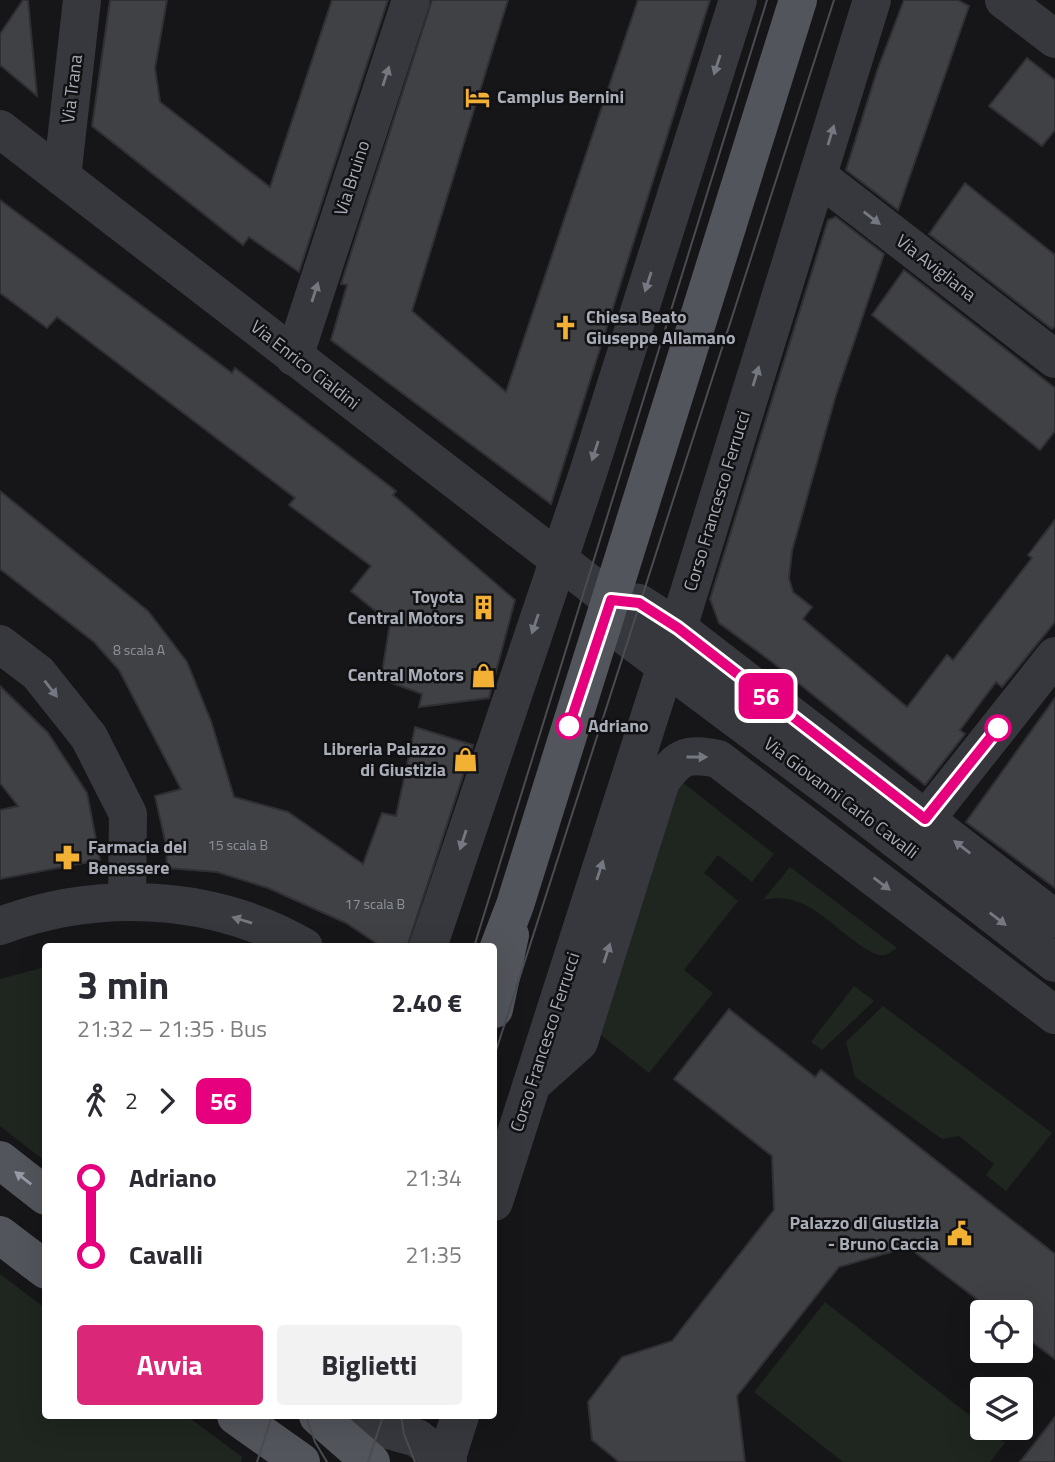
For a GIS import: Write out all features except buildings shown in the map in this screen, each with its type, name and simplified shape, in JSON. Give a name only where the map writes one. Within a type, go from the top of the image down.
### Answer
[{"type":"main road","points":[[497,952],[515,905],[798,0]]},
{"type":"main road","points":[[497,994],[515,905]]},
{"type":"main road","points":[[0,1160],[42,1193]]},
{"type":"main road","points":[[0,1235],[42,1267]]},
{"type":"main road","points":[[240,1419],[296,1461],[306,1419]]},
{"type":"main road","points":[[323,1419],[353,1437]]},
{"type":"street","name":"Via Trana","points":[[62,177],[82,0]]},
{"type":"street","name":"Via Bruino","points":[[293,357],[411,0]]},
{"type":"street","points":[[429,943],[557,560],[738,0]]},
{"type":"street","name":"Corso Francesco Ferrucci","points":[[497,1197],[678,628],[872,0]]},
{"type":"street","points":[[1004,0],[1055,39]]},
{"type":"street","name":"Via Enrico Cialdini","points":[[0,129],[611,600]]},
{"type":"street","name":"Via Avigliana","points":[[818,176],[1055,359]]},
{"type":"street","name":"Via Giovanni Carlo Cavalli","points":[[611,600],[639,603],[678,628],[915,833],[967,895],[1055,963]]},
{"type":"street","name":"Via Giovanni Carlo Cavalli","points":[[611,600],[628,638],[846,801],[915,833],[1055,919]]},
{"type":"street","points":[[0,644],[38,673],[89,737],[128,814],[127,901]]},
{"type":"street","points":[[915,833],[1055,656]]},
{"type":"street","points":[[531,1085],[579,1042],[661,781],[675,762],[693,754],[718,759],[1055,1015]]},
{"type":"street","points":[[820,838],[846,801]]},
{"type":"street","points":[[936,925],[967,895]]},
{"type":"street","points":[[0,926],[77,905],[127,901],[198,908],[247,921],[295,943]]},
{"type":"street","points":[[353,1437],[430,1447],[457,1419]]},
{"type":"shaded area","points":[[677,778],[774,854],[752,882],[718,855],[704,873],[738,901],[684,970],[713,993],[649,1073],[601,1035]]},
{"type":"shaded area","points":[[790,867],[897,948],[886,955],[878,955],[796,901],[780,898],[763,900]]},
{"type":"shaded area","points":[[42,968],[42,1159],[0,1126],[0,979]]},
{"type":"shaded area","points":[[854,986],[874,1001],[822,1050],[811,1042]]},
{"type":"shaded area","points":[[883,1006],[1052,1133],[1006,1191],[986,1175],[994,1164],[959,1136],[942,1139],[855,1077],[846,1042]]},
{"type":"shaded area","points":[[0,1274],[42,1306],[42,1419],[191,1419],[242,1457],[241,1462],[0,1462]]},
{"type":"shaded area","points":[[825,1302],[970,1416],[970,1440],[1001,1440],[1005,1443],[990,1462],[843,1462],[754,1392]]},
{"type":"tram line","points":[[475,943],[767,0]]},
{"type":"tram line","points":[[497,1048],[834,0]]},
{"type":"tram line","points":[[257,1462],[271,1419]]},
{"type":"tram line","points":[[307,1419],[315,1442],[327,1462]]},
{"type":"tram line","points":[[368,1462],[382,1419]]},
{"type":"tram line","points":[[402,1419],[404,1434],[415,1462]]},
{"type":"bus line","name":"56","points":[[569,726],[611,600],[639,603],[678,628],[925,819],[998,728]]},
{"type":"place","name":"Camplus Bernini","points":[[477,97]]},
{"type":"place","name":"Chiesa Beato Giuseppe Allamano","points":[[566,327]]},
{"type":"place","name":"Toyota Central Motors","points":[[484,607]]},
{"type":"place","name":"Central Motors","points":[[484,675]]},
{"type":"place","name":"Adriano","points":[[569,726]]},
{"type":"place","name":"Libreria Palazzo di Giustizia","points":[[466,759]]},
{"type":"place","name":"Farmacia del Benessere","points":[[68,857]]},
{"type":"place","name":"Palazzo di Giustizia - Bruno Caccia","points":[[959,1233]]}]
